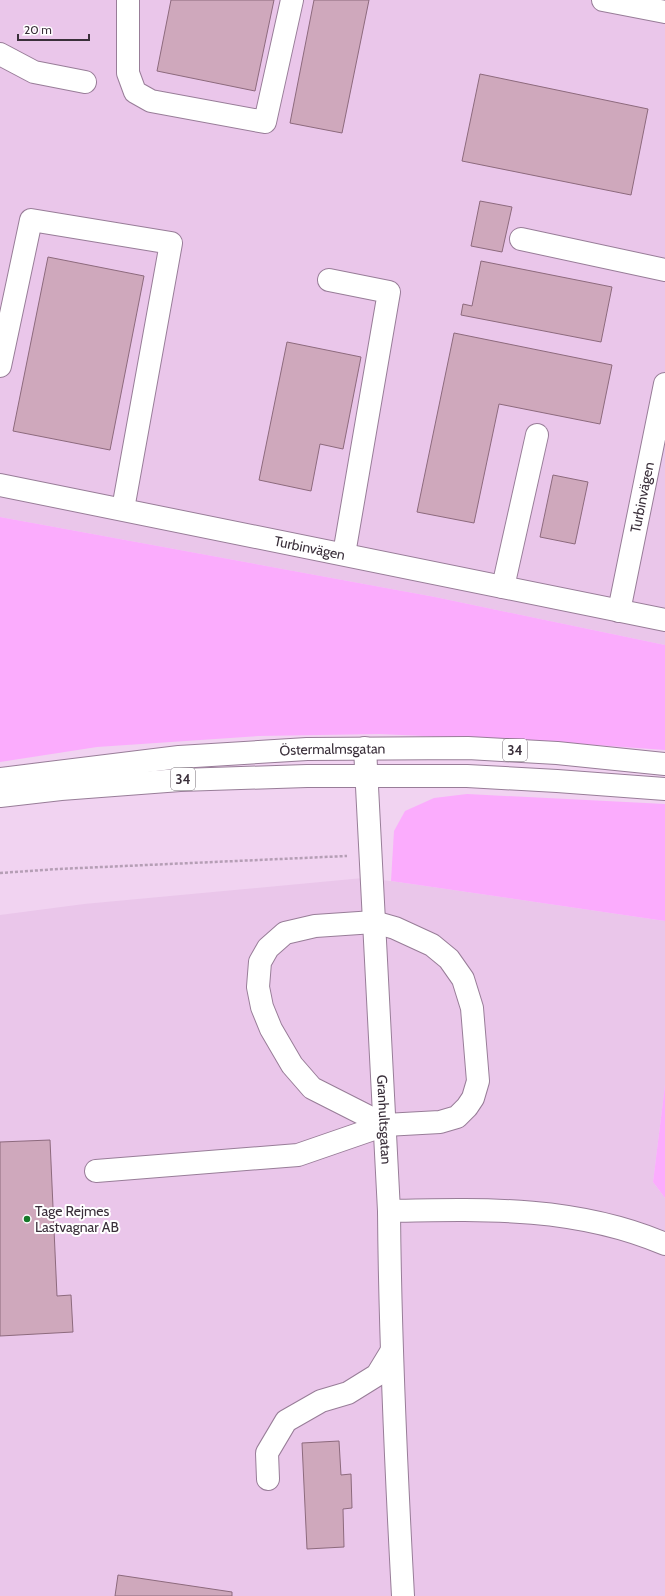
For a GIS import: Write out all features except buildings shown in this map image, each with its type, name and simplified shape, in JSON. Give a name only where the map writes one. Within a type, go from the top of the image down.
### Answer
[{"type":"street","points":[[128,0],[128,73],[135,92],[151,101],[265,122],[292,0]]},
{"type":"street","points":[[603,0],[665,12]]},
{"type":"street","points":[[0,54],[34,72],[85,82]]},
{"type":"street","points":[[0,366],[31,220],[171,242],[122,510]]},
{"type":"street","points":[[521,240],[665,270]]},
{"type":"street","points":[[329,280],[389,292],[344,554]]},
{"type":"street","name":"Turbinvägen","points":[[619,611],[665,384]]},
{"type":"street","points":[[503,587],[537,435]]},
{"type":"street","name":"Turbinvägen","points":[[0,485],[665,620]]},
{"type":"street","name":"Granhultsgatan","points":[[364,748],[385,1125],[389,1211],[391,1352],[395,1457],[404,1596]]},
{"type":"street","name":"Östermalmsgatan","points":[[0,780],[179,757],[307,749],[468,748],[549,752],[665,764]]},
{"type":"street","name":"Östermalmsgatan","points":[[0,796],[61,789],[180,780],[307,776],[467,776],[557,780],[665,789]]},
{"type":"street","points":[[96,1171],[298,1155],[385,1125],[440,1122],[456,1117],[467,1107],[473,1098],[478,1081],[472,1008],[463,979],[449,959],[432,945],[395,928],[374,922],[315,926],[285,933],[268,948],[260,962],[258,987],[262,1007],[271,1029],[292,1066],[312,1088],[385,1125]]},
{"type":"street","points":[[389,1211],[468,1209],[537,1213],[574,1218],[612,1226],[665,1244]]},
{"type":"street","points":[[268,1479],[267,1453],[286,1421],[321,1401],[348,1393],[377,1375],[391,1352]]},
{"type":"path","points":[[0,873],[371,855]]},
{"type":"shaded area","points":[[0,0],[665,0],[665,645],[435,597],[0,517]]},
{"type":"shaded area","points":[[0,517],[435,597],[665,645],[665,750],[539,741],[379,734],[259,736],[97,747],[0,762]]},
{"type":"shaded area","points":[[467,794],[665,804],[665,921],[391,881],[394,831],[405,811],[434,798]]},
{"type":"shaded area","points":[[363,878],[665,921],[665,1085],[653,1182],[665,1198],[665,1596],[0,1596],[0,915],[84,904]]},
{"type":"shaded area","points":[[665,1085],[665,1198],[653,1182]]},
{"type":"place","name":"Tage Rejmes Lastvagnar AB","points":[[27,1219]]}]
